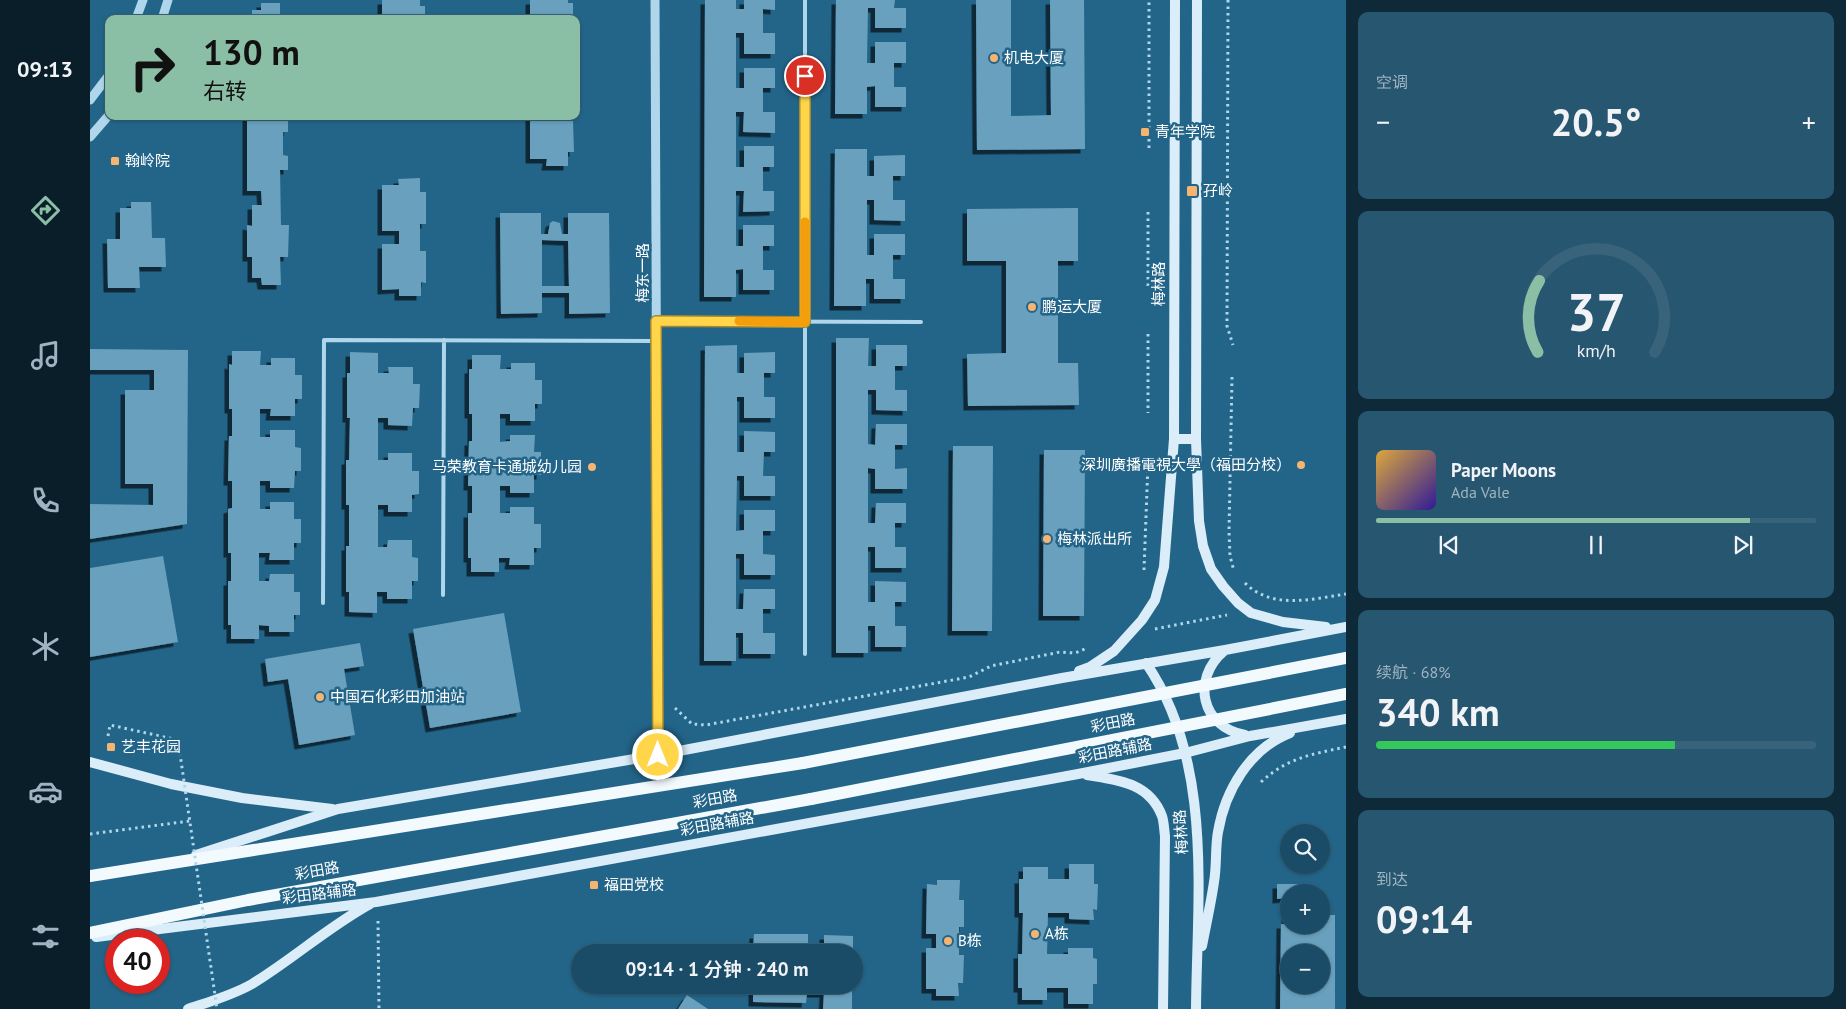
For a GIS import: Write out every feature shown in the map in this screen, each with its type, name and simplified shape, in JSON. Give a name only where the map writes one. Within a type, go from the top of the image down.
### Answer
[{"type":"main road","name":"梅林路","points":[[1062,678],[1090,667],[1114,651],[1142,620],[1155,600],[1164,567],[1174,439],[1174,0]]},
{"type":"main road","points":[[1198,0],[1196,439],[1199,521],[1204,546],[1211,569],[1222,586],[1238,603],[1251,613],[1283,622],[1342,628]]},
{"type":"main road","points":[[1174,439],[1196,439]]},
{"type":"main road","points":[[169,864],[338,809],[658,755],[1062,678],[1342,628]]},
{"type":"main road","points":[[1225,650],[1214,659],[1206,678],[1204,693],[1206,705],[1212,716],[1224,728],[1235,733],[1250,736]]},
{"type":"main road","name":"彩田路","points":[[90,876],[803,763],[1346,658]]},
{"type":"main road","name":"梅林路","points":[[1146,663],[1158,681],[1171,708],[1185,753],[1194,799],[1198,840],[1196,1009]]},
{"type":"main road","name":"彩田路","points":[[90,933],[248,900],[811,799],[1346,694]]},
{"type":"main road","name":"彩田路辅路","points":[[90,938],[376,902],[1078,774],[1185,753],[1250,736],[1346,719]]},
{"type":"main road","points":[[1197,982],[1214,880],[1218,831],[1226,802],[1235,782],[1251,760],[1282,736],[1306,726]]},
{"type":"main road","points":[[91,762],[171,784],[242,798],[338,809]]},
{"type":"main road","name":"梅林路","points":[[1078,774],[1125,781],[1139,788],[1152,799],[1162,816],[1165,836],[1163,1009]]},
{"type":"main road","points":[[188,1009],[224,997],[251,985],[345,918],[376,902]]},
{"type":"street","points":[[137,15],[143,0]]},
{"type":"street","points":[[163,15],[168,0]]},
{"type":"street","name":"梅东一路","points":[[655,0],[658,755]]},
{"type":"street","points":[[90,100],[105,80]]},
{"type":"street","points":[[90,137],[105,119]]},
{"type":"lane","points":[[805,0],[805,654]]},
{"type":"lane","points":[[656,321],[921,322]]},
{"type":"lane","points":[[323,603],[324,340],[657,341]]},
{"type":"lane","points":[[443,595],[444,340]]},
{"type":"path","points":[[1149,0],[1149,148]]},
{"type":"path","points":[[1228,0],[1227,326],[1233,345]]},
{"type":"path","points":[[1148,208],[1148,286]]},
{"type":"path","points":[[1148,334],[1148,413]]},
{"type":"path","points":[[1232,377],[1229,531],[1230,556],[1235,573]]},
{"type":"path","points":[[1144,573],[1148,463]]},
{"type":"path","points":[[1240,578],[1251,588],[1269,598],[1300,602],[1346,594]]},
{"type":"path","points":[[1154,629],[1227,616]]},
{"type":"path","points":[[675,708],[692,724],[706,725],[970,677],[991,666],[1060,652],[1075,653],[1090,646]]},
{"type":"path","points":[[108,736],[110,725],[178,740],[217,1009]]},
{"type":"path","points":[[1261,782],[1273,771],[1304,755],[1346,747]]},
{"type":"path","points":[[90,834],[190,821]]},
{"type":"path","points":[[378,921],[379,1009]]},
{"type":"building","points":[[382,0],[420,0],[420,6],[425,6],[425,15],[382,15]]},
{"type":"building","points":[[530,0],[568,0],[568,3],[573,3],[573,15],[530,15]]},
{"type":"building","points":[[705,0],[736,0],[736,9],[744,9],[744,0],[775,0],[775,10],[763,9],[763,33],[775,33],[775,54],[744,54],[744,33],[736,33],[736,88],[744,88],[744,68],[775,68],[775,88],[763,88],[763,112],[775,112],[775,133],[743,132],[744,112],[736,112],[736,167],[744,167],[744,146],[774,146],[774,167],[763,167],[763,191],[774,191],[774,211],[743,212],[744,191],[736,191],[736,246],[743,246],[743,225],[774,225],[774,246],[763,246],[763,270],[774,270],[774,290],[743,290],[743,269],[736,270],[736,297],[704,297]]},
{"type":"building","points":[[836,0],[895,0],[894,8],[906,8],[906,28],[875,28],[875,8],[868,8],[867,63],[875,63],[875,42],[906,42],[906,63],[894,63],[894,87],[906,87],[906,107],[875,107],[875,86],[867,87],[867,114],[835,114]]},
{"type":"building","name":"机电大厦","points":[[976,0],[1011,0],[1011,116],[1051,115],[1050,0],[1084,0],[1085,149],[977,150]]},
{"type":"building","points":[[261,3],[280,3],[280,15],[252,15],[252,10],[261,10]]},
{"type":"building","points":[[247,120],[288,120],[288,132],[283,132],[283,155],[288,156],[288,170],[280,170],[281,225],[289,225],[288,257],[280,257],[281,285],[262,285],[261,278],[252,278],[252,257],[247,257],[247,225],[252,226],[252,205],[262,205],[261,191],[247,191]]},
{"type":"building","points":[[530,120],[573,121],[574,152],[568,152],[568,166],[546,166],[547,159],[530,159]]},
{"type":"building","points":[[835,149],[867,149],[867,176],[874,176],[874,156],[905,155],[905,176],[893,176],[893,200],[905,200],[905,221],[874,220],[874,200],[867,200],[867,255],[874,255],[874,234],[905,234],[905,255],[893,255],[893,279],[905,279],[905,299],[874,299],[874,279],[866,279],[866,306],[834,306]]},
{"type":"building","points":[[420,178],[420,192],[426,192],[426,224],[420,224],[420,251],[426,251],[426,283],[421,282],[421,296],[399,296],[399,289],[382,290],[382,244],[399,244],[399,231],[382,231],[382,185],[399,185],[398,179]]},
{"type":"building","points":[[131,202],[151,202],[152,238],[165,238],[166,267],[139,267],[140,288],[108,288],[107,239],[120,239],[120,208],[131,208]]},
{"type":"building","name":"鹏运大厦","points":[[1078,208],[1078,261],[1058,261],[1058,363],[1078,363],[1079,405],[968,406],[967,354],[1006,353],[1006,261],[967,261],[967,209]]},
{"type":"building","points":[[500,213],[541,213],[541,234],[548,234],[550,223],[553,221],[560,223],[562,234],[568,234],[568,213],[609,213],[610,313],[569,314],[569,293],[542,293],[542,313],[501,314]],"holes":[[[542,240],[568,241],[569,286],[542,286]]]},
{"type":"building","points":[[836,338],[869,338],[868,366],[876,366],[876,345],[907,345],[907,366],[895,366],[895,390],[907,390],[907,411],[876,410],[876,390],[868,390],[868,444],[875,445],[876,424],[907,424],[907,445],[895,445],[895,469],[907,468],[907,489],[875,489],[875,469],[868,468],[868,523],[875,523],[876,503],[906,503],[906,523],[895,523],[895,547],[906,547],[906,568],[875,568],[875,547],[868,547],[868,602],[875,602],[875,581],[906,582],[906,602],[895,602],[895,626],[906,626],[906,647],[875,647],[875,626],[868,626],[868,653],[836,653]]},
{"type":"building","points":[[737,345],[737,373],[744,373],[744,353],[775,352],[775,373],[764,373],[764,397],[775,397],[775,418],[744,418],[744,397],[737,397],[737,452],[744,452],[744,431],[775,432],[775,452],[764,452],[763,476],[775,476],[775,496],[744,496],[744,476],[737,476],[736,531],[744,530],[744,510],[775,510],[775,531],[763,531],[763,554],[775,555],[775,575],[744,575],[744,554],[736,554],[736,609],[743,609],[744,589],[775,589],[775,609],[763,609],[763,633],[775,633],[775,654],[743,654],[743,633],[736,633],[736,661],[704,661],[705,346]]},
{"type":"building","points":[[90,349],[188,350],[187,524],[90,539],[90,504],[153,505],[153,484],[125,484],[125,390],[154,390],[154,370],[90,370]]},
{"type":"building","points":[[232,351],[261,351],[260,365],[271,365],[271,358],[295,358],[295,375],[302,375],[302,399],[295,399],[295,416],[270,416],[271,409],[260,409],[260,437],[270,437],[270,430],[295,430],[295,447],[301,448],[301,471],[295,471],[294,488],[270,488],[270,481],[260,481],[260,509],[270,509],[270,502],[294,502],[294,519],[301,519],[301,543],[294,543],[294,560],[269,560],[270,553],[259,553],[259,581],[269,581],[270,574],[294,574],[294,592],[300,592],[300,615],[294,615],[294,632],[269,632],[269,626],[259,625],[259,639],[231,639],[231,625],[228,625],[228,581],[231,581],[231,553],[228,553],[228,509],[232,508],[232,481],[228,481],[229,436],[232,436],[232,409],[229,409],[229,364],[232,365]]},
{"type":"building","points":[[350,352],[378,353],[378,373],[389,373],[388,367],[413,367],[413,384],[420,384],[419,408],[413,408],[412,426],[388,425],[388,418],[378,418],[378,460],[388,460],[388,453],[412,453],[412,471],[419,471],[419,494],[412,495],[412,512],[388,512],[388,505],[378,505],[378,547],[387,547],[388,540],[412,540],[412,557],[418,558],[418,581],[412,581],[412,599],[387,599],[387,592],[377,592],[377,613],[349,612],[349,592],[346,592],[346,546],[349,546],[349,505],[346,505],[346,460],[349,460],[350,418],[347,418],[347,373],[350,373]]},
{"type":"building","points":[[472,355],[501,355],[500,369],[511,369],[511,363],[535,363],[535,380],[542,380],[542,404],[535,404],[535,421],[510,421],[510,414],[500,414],[500,442],[510,441],[510,435],[535,435],[534,452],[541,452],[541,475],[534,475],[534,493],[510,493],[510,486],[500,486],[500,513],[510,513],[510,507],[534,507],[534,524],[541,524],[541,548],[534,548],[534,565],[509,565],[510,558],[499,558],[499,572],[471,572],[471,558],[468,558],[468,513],[472,513],[472,486],[468,486],[469,441],[472,441],[472,414],[469,414],[469,369],[472,369]]},
{"type":"building","points":[[953,446],[993,446],[992,631],[952,631]]},
{"type":"building","points":[[1044,450],[1085,450],[1084,616],[1043,616]]},
{"type":"building","points":[[163,556],[178,642],[90,657],[90,568]]},
{"type":"building","points":[[504,613],[521,712],[430,728],[413,629]]},
{"type":"building","points":[[360,643],[364,666],[344,669],[355,735],[299,745],[288,679],[268,682],[265,659]]},
{"type":"building","name":"A栋","points":[[1069,864],[1094,864],[1094,884],[1098,884],[1097,910],[1093,909],[1094,920],[1069,919],[1069,913],[1048,913],[1047,954],[1068,954],[1068,948],[1093,948],[1093,958],[1097,959],[1097,984],[1093,984],[1093,1004],[1068,1004],[1068,988],[1047,988],[1047,1000],[1022,1000],[1022,988],[1018,988],[1018,954],[1022,954],[1023,913],[1019,913],[1019,879],[1023,879],[1023,867],[1048,867],[1048,879],[1069,879]]},
{"type":"building","name":"B栋","points":[[937,880],[960,880],[959,900],[964,900],[964,927],[959,927],[959,955],[964,955],[963,983],[958,983],[959,996],[936,996],[936,989],[926,989],[926,948],[936,948],[936,934],[926,934],[927,884],[937,885]]},
{"type":"building","points":[[1277,884],[1280,884],[1280,899],[1277,899]]},
{"type":"building","points":[[1330,915],[1335,915],[1335,1009],[1280,1009],[1280,994],[1330,994],[1330,944],[1281,944],[1281,934],[1330,934]]},
{"type":"building","points":[[754,934],[808,934],[808,944],[753,944]]},
{"type":"building","points":[[824,935],[853,936],[853,944],[824,944]]},
{"type":"building","points":[[753,994],[807,994],[806,1003],[753,1002]]},
{"type":"building","points":[[824,994],[852,994],[852,1009],[823,1009]]},
{"type":"building","points":[[687,995],[708,1009],[678,1009]]},
{"type":"slow traffic","points":[[739,321],[805,322],[805,222]]},
{"type":"place","name":"机电大厦","points":[[994,58]]},
{"type":"place","name":"青年学院","points":[[1145,132]]},
{"type":"place","name":"翰岭院","points":[[115,161]]},
{"type":"place","name":"孖岭","points":[[1192,191]]},
{"type":"place","name":"鹏运大厦","points":[[1032,307]]},
{"type":"place","name":"深圳廣播電視大學（福田分校）","points":[[1301,465]]},
{"type":"place","name":"马荣教育卡通城幼儿园","points":[[592,467]]},
{"type":"place","name":"梅林派出所","points":[[1047,539]]},
{"type":"place","name":"中国石化彩田加油站","points":[[320,697]]},
{"type":"place","name":"艺丰花园","points":[[111,747]]},
{"type":"place","name":"福田党校","points":[[594,885]]},
{"type":"place","name":"A栋","points":[[1035,934]]},
{"type":"place","name":"B栋","points":[[948,941]]},
{"type":"route","points":[[658,755],[656,321],[805,322],[805,76]]}]
